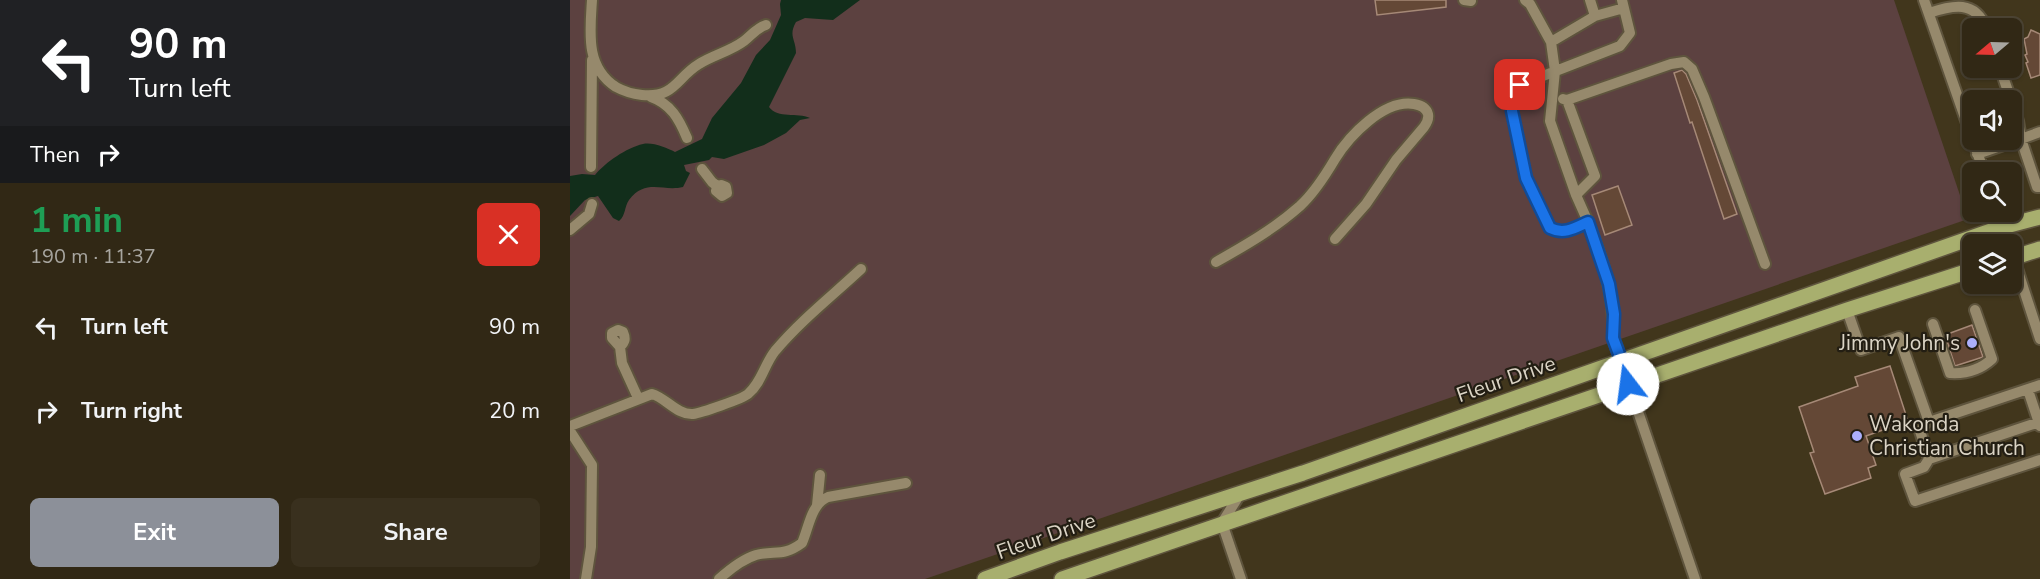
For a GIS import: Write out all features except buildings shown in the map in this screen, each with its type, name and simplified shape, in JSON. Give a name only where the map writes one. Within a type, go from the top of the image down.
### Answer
[{"type":"main road","name":"Fleur Drive","points":[[985,579],[1622,362],[2002,227],[2040,217]]},
{"type":"main road","points":[[2022,251],[2040,249]]},
{"type":"main road","points":[[1062,579],[1628,384],[1962,273]]},
{"type":"street","points":[[591,167],[592,0]]},
{"type":"street","points":[[1525,0],[1530,4],[1551,42],[1555,71],[1550,121],[1609,284],[1614,314],[1613,338],[1695,579]]},
{"type":"street","points":[[1590,0],[1595,16]]},
{"type":"street","points":[[1924,0],[1980,162]]},
{"type":"street","points":[[1551,42],[1595,16],[1623,4],[1630,33],[1620,46],[1520,85],[1512,93],[1512,111],[1517,142],[1526,178],[1550,228],[1558,232],[1568,231],[1588,222]]},
{"type":"street","points":[[1929,13],[1948,6],[1961,5],[1975,10],[1982,18]]},
{"type":"street","points":[[668,106],[669,91],[697,65],[742,43],[757,29],[766,25]]},
{"type":"street","points":[[592,53],[596,65],[614,85],[626,92],[650,96],[668,106],[687,138]]},
{"type":"street","points":[[1554,96],[1567,100],[1671,64],[1684,62],[1692,69],[1704,97],[1765,264]]},
{"type":"street","points":[[650,96],[669,91]]},
{"type":"street","points":[[1567,100],[1594,176],[1576,195]]},
{"type":"street","points":[[1216,262],[1269,231],[1300,206],[1323,179],[1355,133],[1377,115],[1400,104],[1415,104],[1423,107],[1428,114],[1424,127],[1396,160],[1366,204],[1335,239]]},
{"type":"street","points":[[2022,139],[2040,132]]},
{"type":"street","points":[[2022,142],[2037,188],[2040,187]]},
{"type":"street","points":[[1977,154],[1989,150]]},
{"type":"street","points":[[702,169],[717,186]]},
{"type":"street","points":[[570,230],[589,214],[592,204]]},
{"type":"street","points":[[2000,222],[2004,234]]},
{"type":"street","points":[[570,426],[651,394],[692,414],[747,396],[781,345],[861,269]]},
{"type":"street","points":[[2022,286],[2040,339]]},
{"type":"street","points":[[1847,310],[1861,350],[1899,337],[1929,423]]},
{"type":"street","points":[[1933,324],[1950,374],[1960,374],[1982,368],[1992,360],[1975,310]]},
{"type":"street","points":[[620,347],[622,363],[638,398]]},
{"type":"street","points":[[1929,459],[1920,431],[1929,423],[2040,386]]},
{"type":"street","points":[[2028,390],[2039,424],[1929,459],[1924,467],[1905,474],[1915,501],[2040,460]]},
{"type":"street","points":[[570,432],[592,465],[592,537],[585,579]]},
{"type":"street","points":[[719,579],[749,558],[764,554],[781,554],[802,543],[817,505],[820,475]]},
{"type":"street","points":[[817,505],[828,497],[906,483]]},
{"type":"street","points":[[1240,494],[1222,523],[1241,579]]},
{"type":"shaded area","points":[[570,0],[1894,0],[1962,201],[1962,221],[925,579],[570,579]]},
{"type":"shaded area","points":[[781,0],[860,0],[833,20],[805,18],[796,22],[792,34],[796,53],[769,107],[777,113],[810,118],[800,120],[786,133],[764,145],[724,159],[712,157],[709,160],[684,165],[686,171],[690,173],[683,187],[642,189],[629,200],[619,221],[613,218],[598,196],[585,200],[570,216],[570,176],[595,175],[617,156],[643,144],[664,147],[675,152],[702,139],[712,118],[741,83],[756,55],[770,40],[781,15]]},
{"type":"place","name":"Jimmy John's","points":[[1972,343]]},
{"type":"place","name":"Wakonda Christian Church","points":[[1857,436]]},
{"type":"route","points":[[1520,85],[1512,93],[1512,111],[1526,178],[1550,228],[1558,232],[1568,231],[1588,222],[1609,284],[1614,314],[1613,338],[1628,384]]}]
